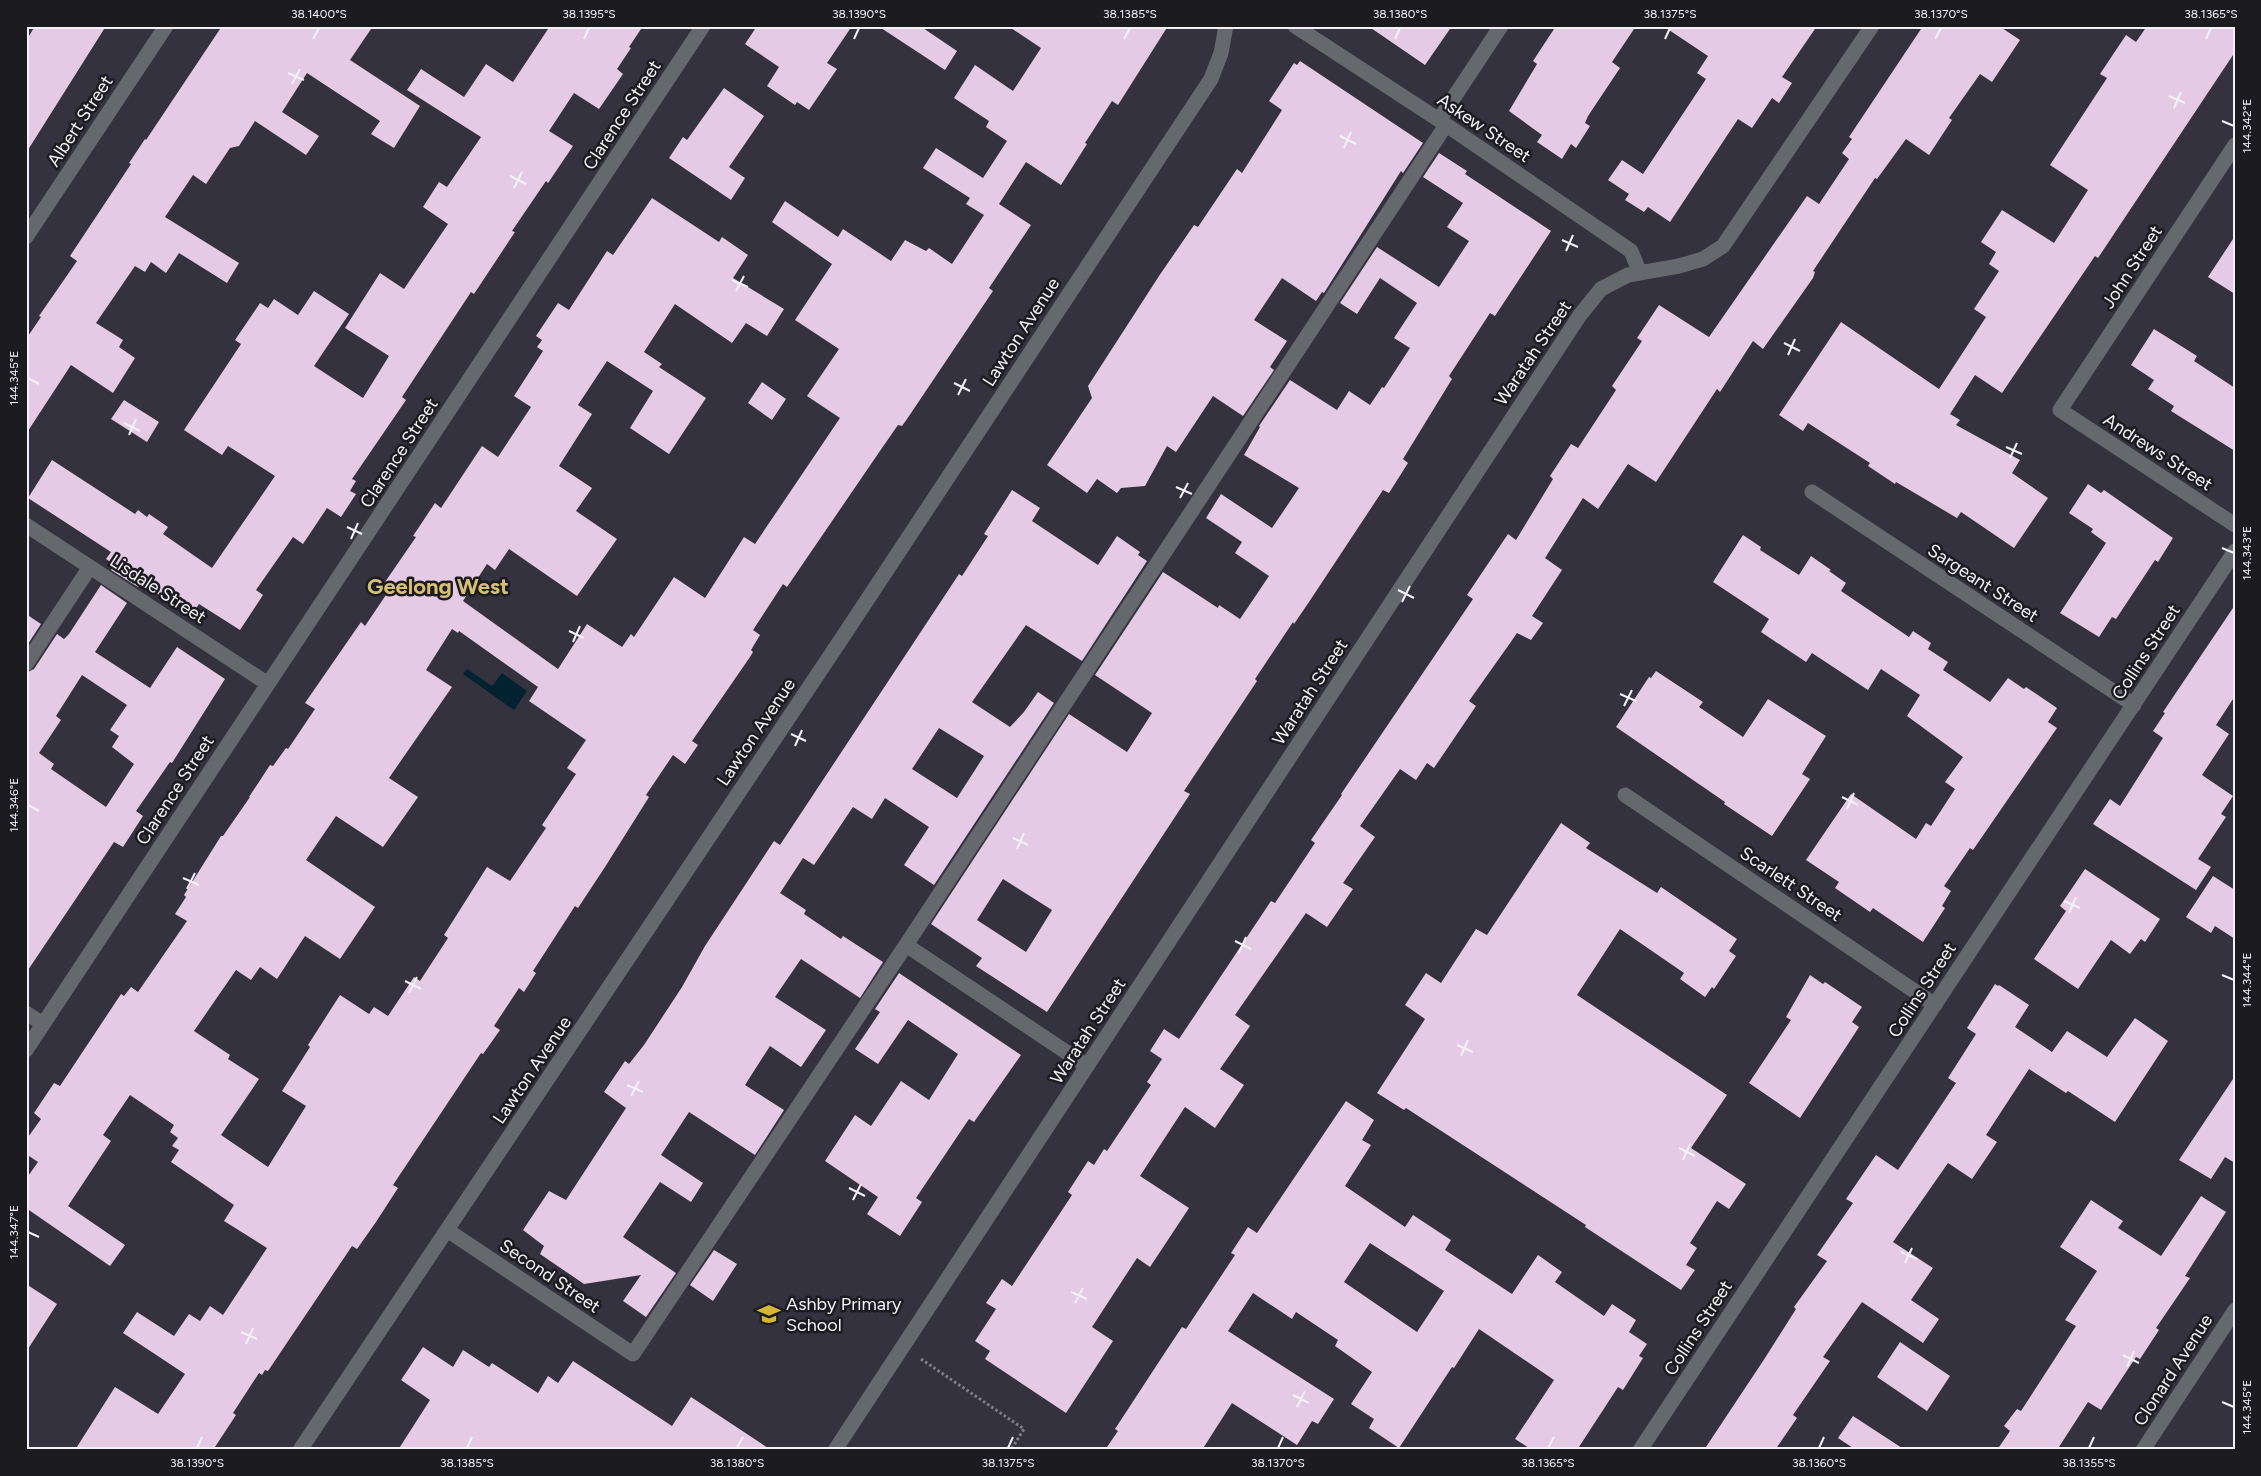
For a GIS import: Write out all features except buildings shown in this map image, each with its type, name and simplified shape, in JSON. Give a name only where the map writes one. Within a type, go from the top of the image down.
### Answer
[{"type":"street","name":"Albert Street","points":[[26,237],[166,26]]},
{"type":"street","name":"Clarence Street","points":[[26,1050],[703,26]]},
{"type":"street","name":"Askew Street","points":[[1295,26],[1442,122],[1631,251],[1640,273]]},
{"type":"street","points":[[1087,1066],[906,945],[1442,122],[1501,26]]},
{"type":"street","name":"Waratah Street","points":[[835,1450],[1580,315],[1600,288],[1628,275],[1703,259],[1724,246],[1872,26]]},
{"type":"street","name":"Lawton Avenue","points":[[300,1450],[847,630],[1211,79],[1221,53],[1227,27]]},
{"type":"street","name":"John Street","points":[[2060,410],[2235,145]]},
{"type":"street","name":"Andrews Street","points":[[2060,410],[2235,525]]},
{"type":"street","name":"Sargeant Street","points":[[1812,492],[2134,704]]},
{"type":"street","name":"Lisdale Street","points":[[26,525],[268,684]]},
{"type":"street","name":"Collins Street","points":[[1640,1450],[2235,551]]},
{"type":"street","points":[[26,664],[90,567]]},
{"type":"street","name":"Scarlett Street","points":[[1625,795],[1935,1005]]},
{"type":"street","name":"Second Street","points":[[447,1230],[633,1354],[906,945]]},
{"type":"street","points":[[26,1014],[43,1024]]},
{"type":"street","name":"Clonard Avenue","points":[[2142,1450],[2235,1310]]},
{"type":"path","points":[[903,1347],[1024,1429],[1011,1450]]},
{"type":"water","points":[[467,669],[492,686],[502,673],[527,691],[514,710],[463,674]]},
{"type":"place","name":"Ashby Primary School","points":[[769,1314]]},
{"type":"district","name":"Geelong West","points":[[438,586]]}]
